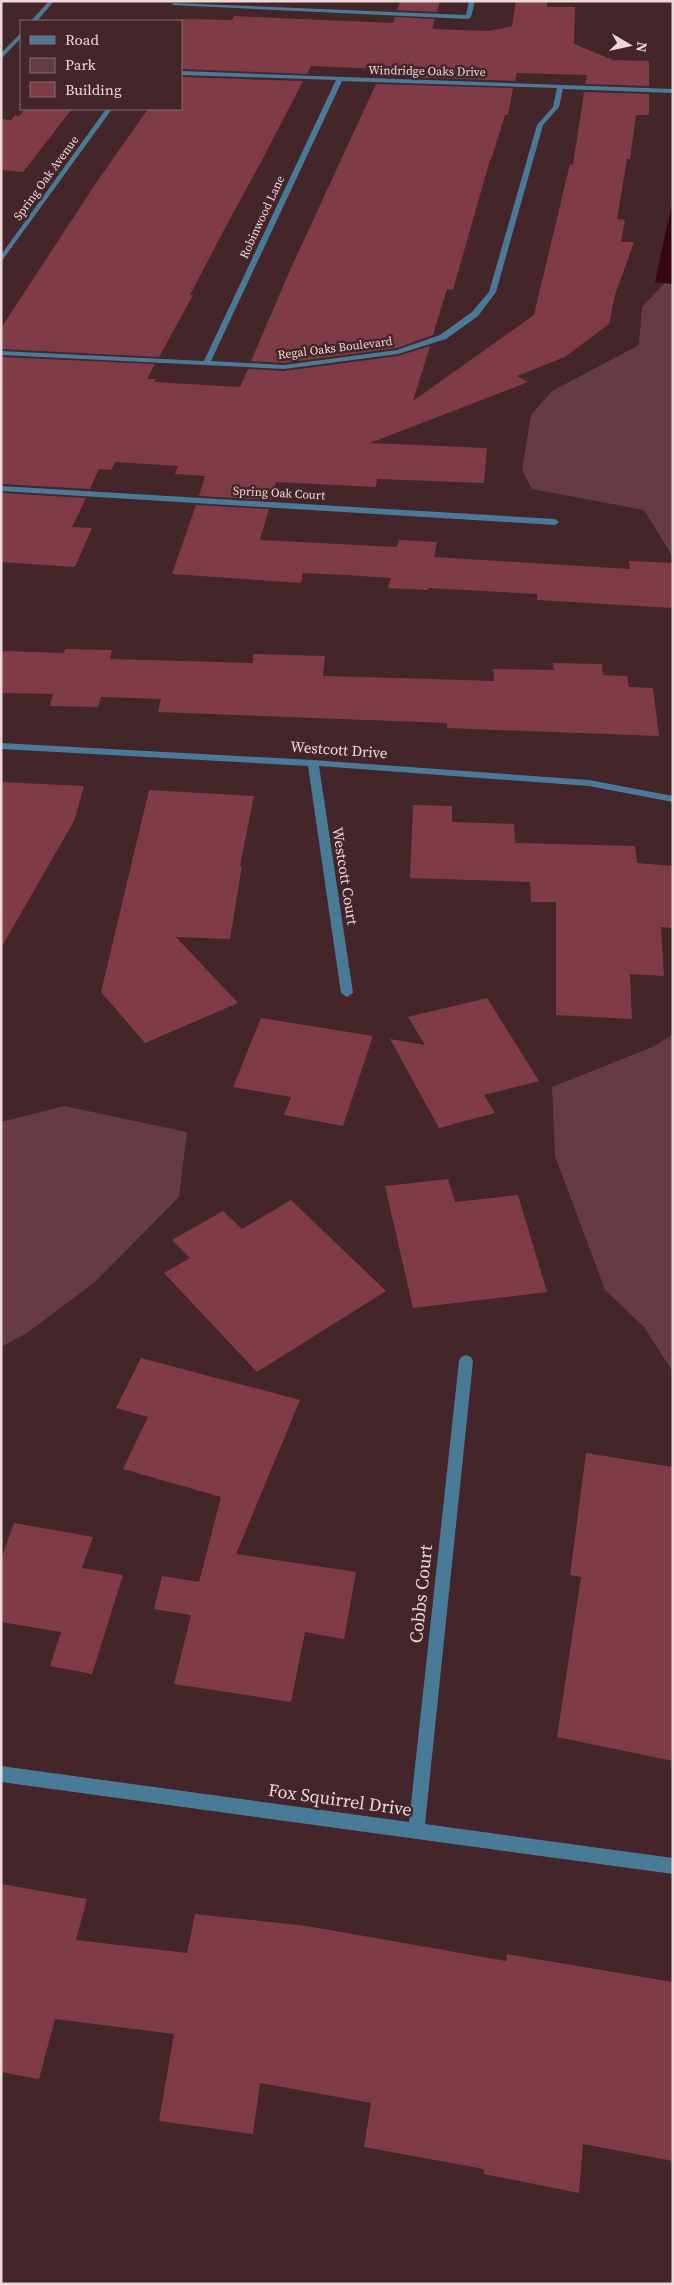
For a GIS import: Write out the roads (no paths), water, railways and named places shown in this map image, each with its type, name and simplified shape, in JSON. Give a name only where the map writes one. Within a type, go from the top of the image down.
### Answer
[{"type":"street","points":[[35,20],[52,1]]},
{"type":"street","points":[[174,5],[468,17],[472,1]]},
{"type":"street","points":[[1,57],[20,36]]},
{"type":"street","name":"Windridge Oaks Drive","points":[[182,73],[673,91]]},
{"type":"street","name":"Robinwood Lane","points":[[206,364],[339,80]]},
{"type":"street","name":"Regal Oaks Boulevard","points":[[1,353],[284,367],[398,352],[443,337],[475,314],[492,292],[540,125],[556,106],[560,86]]},
{"type":"street","name":"Spring Oak Avenue","points":[[1,260],[108,110]]},
{"type":"street","name":"Spring Oak Court","points":[[1,488],[555,522]]},
{"type":"street","name":"Westcott Drive","points":[[1,746],[313,763],[589,783],[673,799]]},
{"type":"street","name":"Westcott Court","points":[[313,763],[347,993]]},
{"type":"street","name":"Cobbs Court","points":[[416,1831],[466,1361]]},
{"type":"street","name":"Fox Squirrel Drive","points":[[1,1774],[673,1866]]}]
